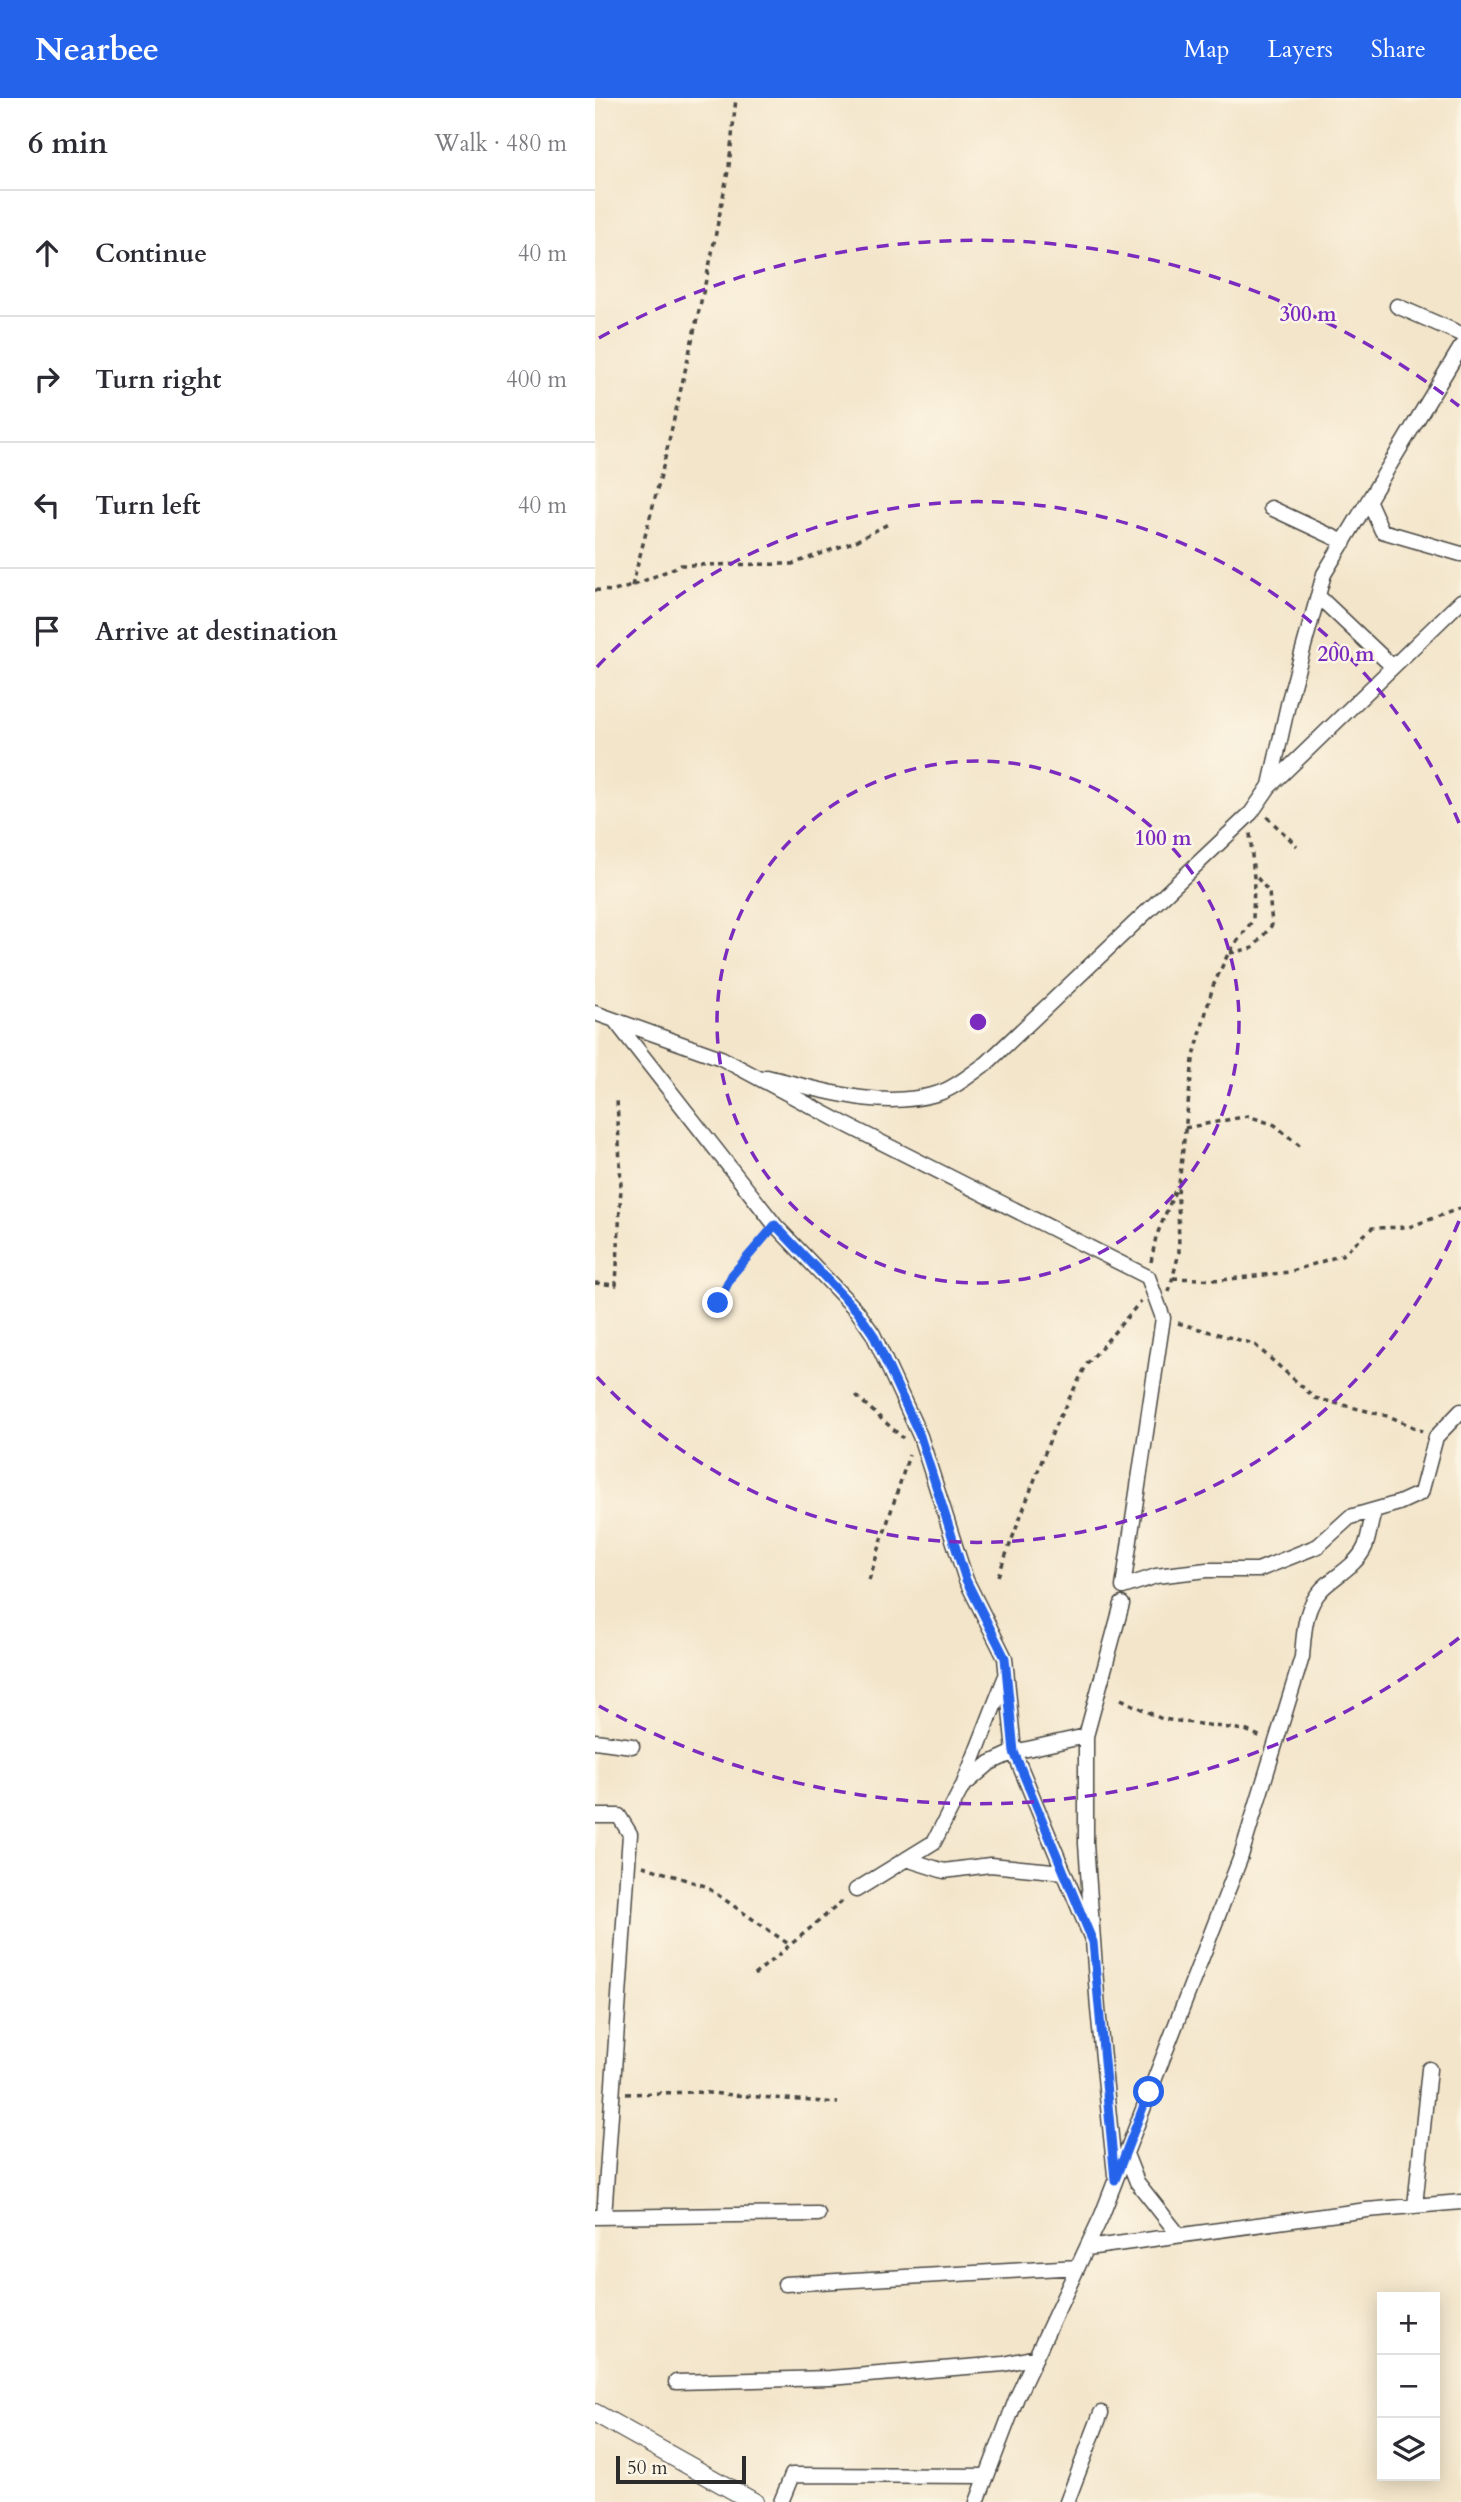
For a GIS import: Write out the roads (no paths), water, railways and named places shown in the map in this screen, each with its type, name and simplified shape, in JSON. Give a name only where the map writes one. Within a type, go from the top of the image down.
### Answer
[{"type":"street","points":[[1397,306],[1461,334]]},
{"type":"street","points":[[1269,787],[1289,700],[1324,574],[1461,347]]},
{"type":"street","points":[[1369,502],[1382,531],[1461,554]]},
{"type":"street","points":[[1271,508],[1344,542]]},
{"type":"street","points":[[1318,596],[1393,667]]},
{"type":"street","points":[[747,1072],[857,1098],[898,1101],[939,1093],[987,1063],[1252,811],[1269,787],[1461,601]]},
{"type":"street","points":[[595,1013],[722,1058],[1150,1283],[1163,1318],[1123,1587],[1169,1575],[1207,1570],[1258,1570],[1318,1546],[1350,1517],[1421,1493],[1436,1437],[1461,1411]]},
{"type":"street","points":[[616,1022],[775,1225],[857,1311],[873,1334],[920,1436],[966,1580],[1005,1658],[1014,1752],[1093,1942]]},
{"type":"street","points":[[977,2502],[1017,2397],[1087,2248],[1126,2154],[1240,1858],[1302,1657],[1304,1625],[1310,1606],[1322,1590],[1343,1573],[1364,1548],[1375,1510]]},
{"type":"street","points":[[1115,2180],[1086,1844],[1086,1736],[1122,1604]]},
{"type":"street","points":[[856,1890],[934,1842],[962,1787],[1006,1676]]},
{"type":"street","points":[[962,1787],[990,1763],[1014,1752],[1086,1736]]},
{"type":"street","points":[[595,1741],[632,1746]]},
{"type":"street","points":[[595,1816],[619,1816],[630,1834],[613,2095],[600,2217],[818,2214]]},
{"type":"street","points":[[906,1859],[944,1871],[991,1865],[1064,1872]]},
{"type":"street","points":[[1415,2206],[1429,2069]]},
{"type":"street","points":[[1126,2154],[1137,2182],[1178,2234]]},
{"type":"street","points":[[1087,2248],[1178,2234],[1461,2202]]},
{"type":"street","points":[[785,2284],[1077,2267]]},
{"type":"street","points":[[676,2382],[830,2378],[1004,2364],[1036,2357]]},
{"type":"street","points":[[595,2413],[754,2502]]},
{"type":"street","points":[[1067,2502],[1101,2413]]},
{"type":"street","points":[[781,2502],[792,2475],[986,2476]]}]
